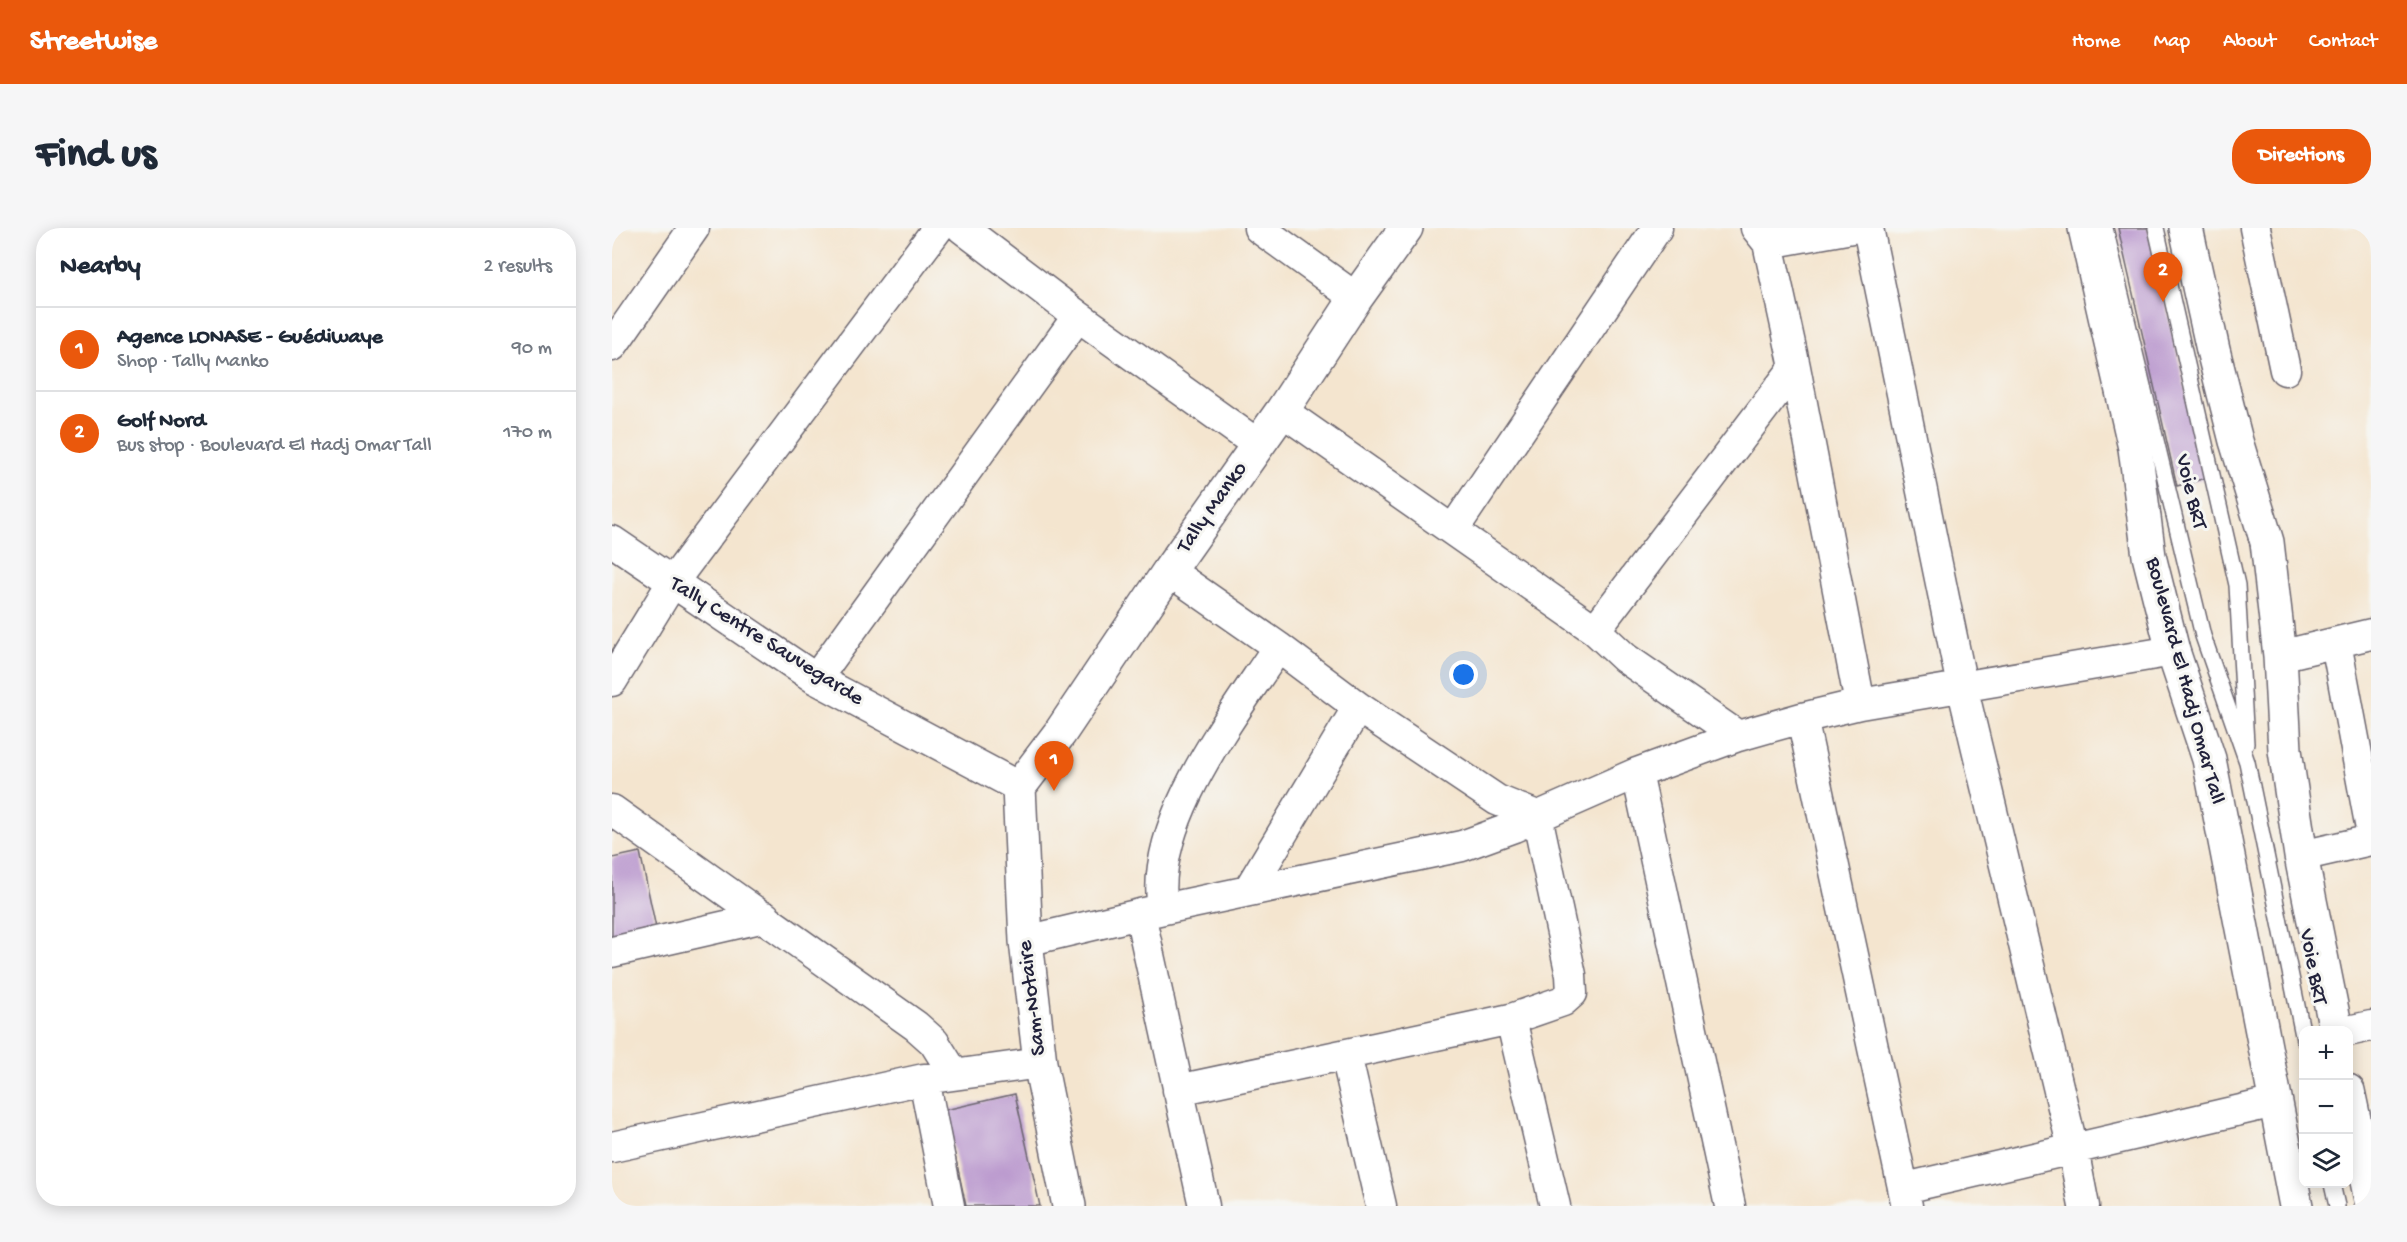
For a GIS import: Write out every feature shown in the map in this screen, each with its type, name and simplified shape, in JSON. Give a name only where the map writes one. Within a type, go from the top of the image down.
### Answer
[{"type":"main road","name":"Tally Manko","points":[[1019,787],[1060,733],[1406,228]]},
{"type":"main road","name":"Boulevard El Hadj Omar Tall","points":[[2085,228],[2135,448],[2149,556],[2173,651],[2209,759],[2296,1206]]},
{"type":"main road","points":[[2186,228],[2212,350],[2266,542],[2280,656],[2285,750],[2301,856],[2335,1026]]},
{"type":"main road","name":"Sam-Notaire","points":[[1019,787],[1026,941],[1040,1063],[1069,1206]]},
{"type":"main road","points":[[2353,1111],[2371,1200]]},
{"type":"street","points":[[612,346],[694,228]]},
{"type":"street","points":[[612,681],[672,583],[938,228]]},
{"type":"street","points":[[962,228],[1078,316],[1257,444]]},
{"type":"street","points":[[1258,228],[1356,298]]},
{"type":"street","points":[[1454,530],[1657,228]]},
{"type":"street","points":[[1852,228],[1762,236],[1795,367],[1860,704]]},
{"type":"street","points":[[1868,228],[1962,686],[2073,1149],[2084,1206]]},
{"type":"street","points":[[2255,228],[2285,370]]},
{"type":"street","points":[[816,679],[1078,316]]},
{"type":"street","points":[[1595,630],[1795,367]]},
{"type":"street","points":[[1282,411],[1595,630],[1625,658],[1738,736]]},
{"type":"street","name":"Tally Centre Sauvegarde","points":[[612,542],[816,679],[1019,787]]},
{"type":"street","points":[[1169,571],[1278,647],[1358,707],[1497,800],[1537,816]]},
{"type":"street","points":[[2280,656],[2371,634]]},
{"type":"street","points":[[2336,643],[2371,829]]},
{"type":"street","points":[[1204,1206],[1178,1090],[1151,911],[1160,894],[1166,855],[1174,826],[1194,776],[1278,647]]},
{"type":"street","points":[[1026,941],[1151,911],[1462,846],[1514,827],[1637,773],[1738,736],[1802,718],[1860,704],[2173,651]]},
{"type":"street","points":[[1248,891],[1358,707]]},
{"type":"street","points":[[1802,718],[1906,1197],[2073,1149],[2274,1102]]},
{"type":"street","points":[[1637,773],[1730,1206]]},
{"type":"street","points":[[612,810],[916,1026],[934,1042],[954,1074]]},
{"type":"street","points":[[1178,1090],[1511,1019],[1563,1001],[1572,993],[1571,975],[1537,816]]},
{"type":"street","points":[[2301,856],[2371,840]]},
{"type":"street","points":[[612,951],[765,917]]},
{"type":"street","points":[[1511,1019],[1554,1206]]},
{"type":"street","points":[[2353,1030],[2371,1026]]},
{"type":"street","points":[[1346,1055],[1381,1206]]},
{"type":"street","points":[[612,1147],[924,1079],[1040,1063]]},
{"type":"street","points":[[924,1079],[949,1206]]},
{"type":"lane","name":"Voie BRT","points":[[2105,228],[2203,636],[2247,762],[2301,1026]]},
{"type":"lane","name":"Voie BRT","points":[[2156,228],[2237,585],[2247,762]]},
{"type":"lane","points":[[2333,1188],[2337,1206]]},
{"type":"building","points":[[2118,228],[2148,228],[2206,478],[2177,486]]},
{"type":"building","points":[[640,852],[656,928],[612,938],[612,858]]},
{"type":"building","points":[[1015,1094],[1040,1206],[966,1206],[945,1110]]},
{"type":"place","name":"Golf Nord","points":[[2163,302]]},
{"type":"place","name":"Agence LONASE - Guédiwaye","points":[[1054,791]]}]
